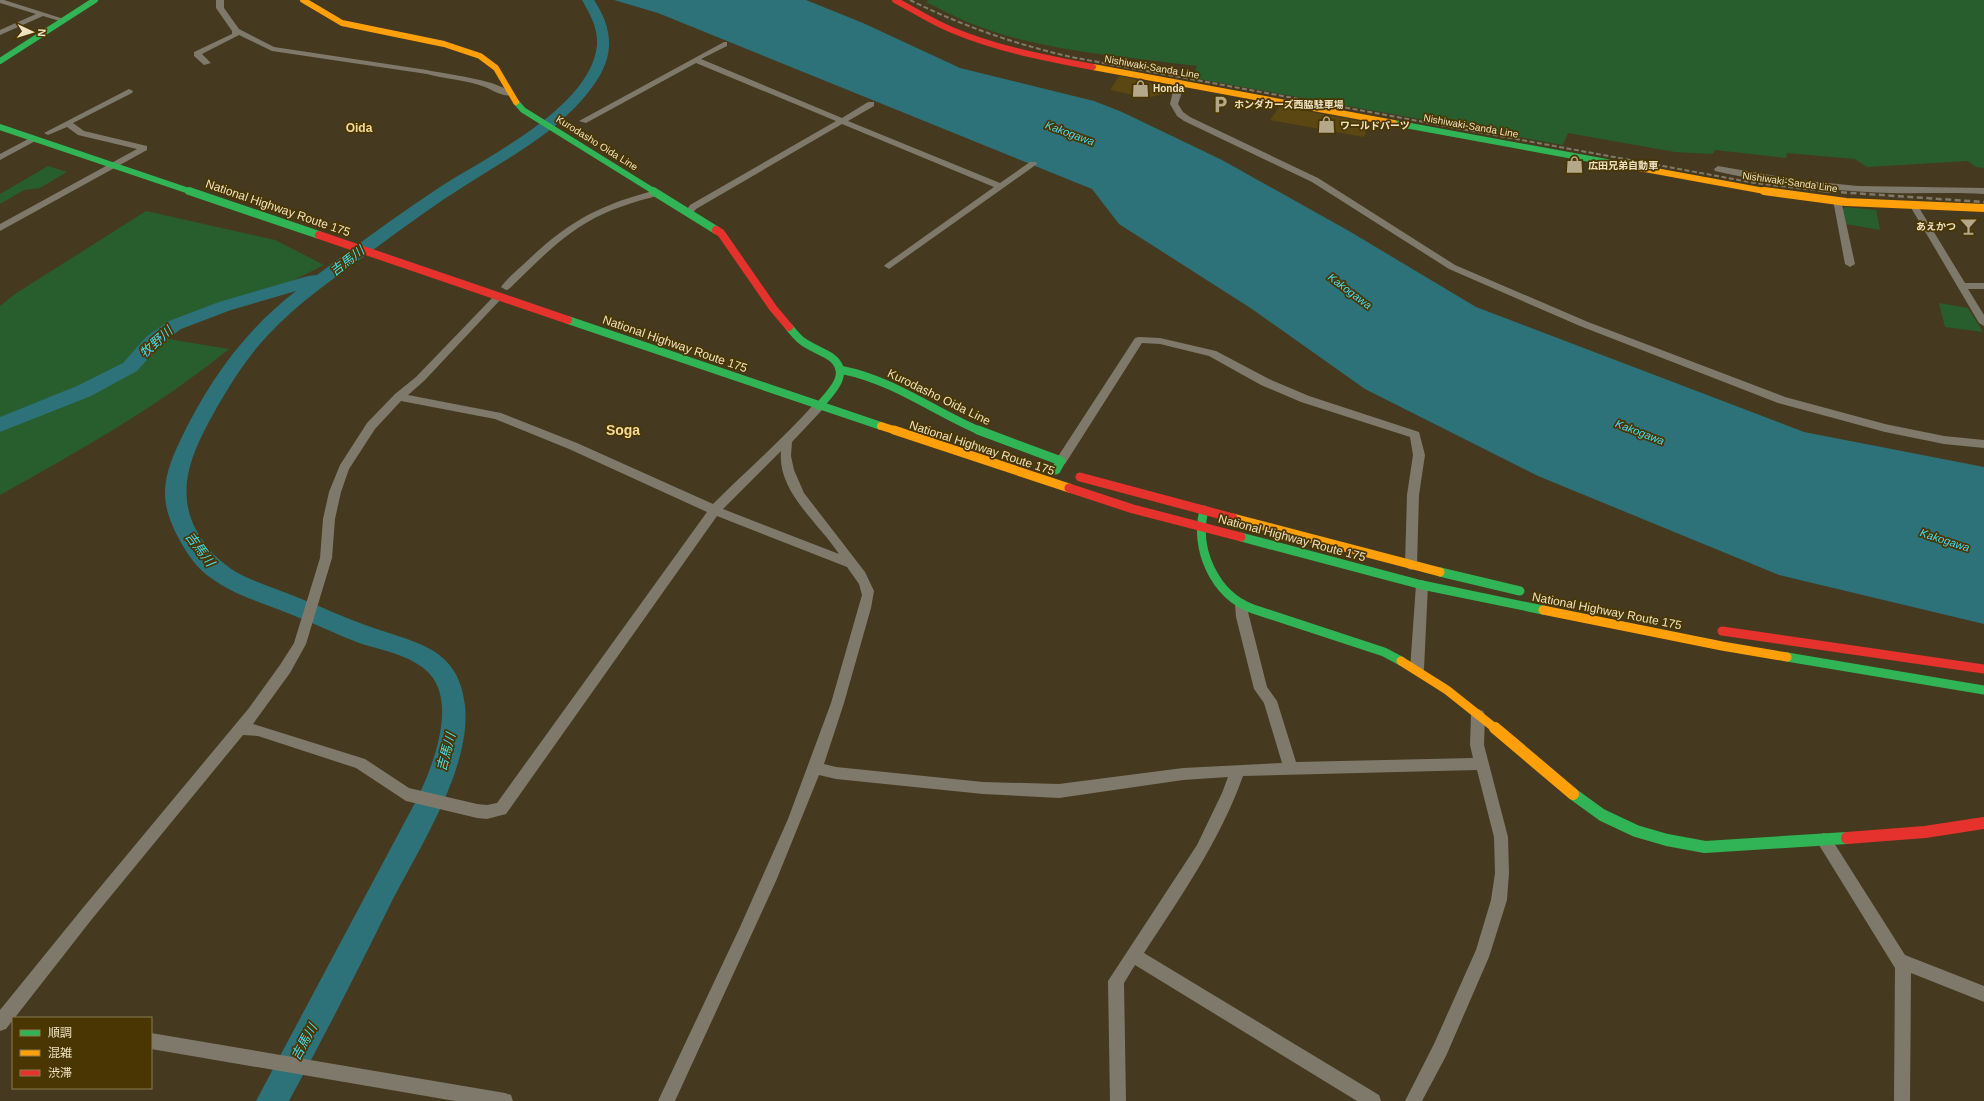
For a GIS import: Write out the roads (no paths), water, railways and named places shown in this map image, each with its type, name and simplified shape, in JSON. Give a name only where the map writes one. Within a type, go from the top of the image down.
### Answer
[{"type":"main road","points":[[0,61],[95,0]]},
{"type":"main road","name":"Kurodasho Oida Line","points":[[303,0],[341,22],[379,33],[436,42],[471,52],[492,64],[507,86],[509,94],[523,110],[721,233],[766,298],[802,340],[836,360],[842,370],[856,370],[962,423],[1060,469]]},
{"type":"main road","name":"Nishiwaki-Sanda Line","points":[[895,0],[933,21],[1003,48],[1063,62],[1769,192],[1837,200],[1914,206],[1984,208]]},
{"type":"main road","name":"National Highway Route 175","points":[[0,127],[819,406],[1133,509],[1422,585],[1722,646],[1984,690]]},
{"type":"main road","name":"National Highway Route 175","points":[[44,132],[340,232]]},
{"type":"main road","points":[[819,406],[841,377],[842,370]]},
{"type":"main road","name":"National Highway Route 175","points":[[1060,469],[1204,510],[1411,565],[1529,593]]},
{"type":"main road","points":[[1204,510],[1199,526],[1202,544],[1209,564],[1227,591],[1241,604],[1384,652],[1417,669],[1448,690],[1558,783],[1602,815],[1636,831],[1667,840],[1705,847],[1925,832],[1984,823]]},
{"type":"main road","points":[[1716,630],[1984,669]]},
{"type":"street","points":[[220,0],[220,8],[236,31],[272,49],[427,72],[452,78],[475,80],[509,94]]},
{"type":"street","points":[[0,1],[63,20]]},
{"type":"street","points":[[0,33],[42,14]]},
{"type":"street","points":[[206,63],[197,54],[235,35],[236,31]]},
{"type":"street","points":[[584,121],[724,44]]},
{"type":"street","points":[[696,60],[1001,187]]},
{"type":"street","points":[[1181,83],[1177,91],[1174,104],[1180,114],[1187,119],[1315,180],[1452,267],[1584,324],[1782,400],[1885,428],[1944,440],[1984,444]]},
{"type":"street","points":[[44,132],[67,123],[129,91]]},
{"type":"street","points":[[689,212],[693,207],[871,104]]},
{"type":"street","points":[[0,227],[144,148],[81,133],[67,123]]},
{"type":"street","points":[[0,157],[35,139]]},
{"type":"street","points":[[889,266],[1033,164]]},
{"type":"street","points":[[1718,169],[1794,183],[1839,187],[1911,191],[1950,189],[1984,191]]},
{"type":"street","points":[[506,287],[563,234],[577,225],[618,204],[657,193]]},
{"type":"street","points":[[1837,200],[1850,264]]},
{"type":"street","points":[[1914,206],[1984,323]]},
{"type":"street","points":[[1962,286],[1984,286]]},
{"type":"street","points":[[5,1018],[87,914],[241,729],[285,669],[302,636],[326,558],[329,519],[335,492],[344,468],[371,426],[420,379],[477,317],[499,296]]},
{"type":"street","points":[[1060,469],[1139,340],[1160,341],[1212,353],[1265,382],[1305,399],[1415,435],[1419,455],[1413,495],[1411,565]]},
{"type":"street","points":[[400,397],[497,416],[573,446],[715,510],[852,564]]},
{"type":"street","points":[[241,729],[258,730],[360,763],[406,794],[477,811],[487,812],[501,809],[715,510],[771,453],[787,441],[819,406]]},
{"type":"street","points":[[666,1101],[757,905],[816,768],[845,680],[868,592],[860,573],[838,543],[801,498],[787,467],[785,452],[787,441]]},
{"type":"street","points":[[1417,669],[1422,585]]},
{"type":"street","points":[[1241,604],[1242,617],[1261,689],[1270,701],[1290,767]]},
{"type":"street","points":[[1413,1101],[1440,1050],[1483,951],[1499,900],[1502,873],[1501,837],[1477,745],[1478,715]]},
{"type":"street","points":[[816,768],[836,773],[983,788],[1059,791],[1183,774],[1238,770],[1290,767],[1482,764]]},
{"type":"street","points":[[1118,1101],[1116,981],[1202,850],[1229,795],[1238,770]]},
{"type":"street","points":[[1824,840],[1903,966],[1902,1101]]},
{"type":"street","points":[[1133,955],[1373,1101]]},
{"type":"street","points":[[1900,961],[1984,994]]},
{"type":"street","points":[[152,1041],[505,1101]]},
{"type":"water","name":"Kakogawa","points":[[614,0],[806,0],[863,23],[960,68],[1094,101],[1122,112],[1222,160],[1349,231],[1476,307],[1804,432],[1984,467],[1984,624],[1779,575],[1538,476],[1365,389],[1252,309],[1119,224],[1092,189],[658,13]]},
{"type":"waterway","name":"吉馬川","points":[[272,1101],[330,995],[419,824],[447,758],[453,729],[453,706],[448,683],[441,670],[432,661],[421,654],[368,636],[239,584],[218,572],[210,565],[198,551],[187,534],[176,507],[175,488],[182,460],[209,405],[233,366],[254,339],[273,319],[340,266],[427,203],[541,130],[570,104],[583,89],[598,66],[604,45],[600,23],[588,0]]},
{"type":"waterway","name":"牧野川","points":[[0,425],[84,391],[130,367],[154,340],[175,325],[225,306],[314,280]]},
{"type":"railway","points":[[910,0],[969,26],[1009,40],[1071,57],[1755,183],[1823,191]]},
{"type":"railway","points":[[1823,191],[1984,202]]},
{"type":"railway","points":[[1823,191],[1831,192]]},
{"type":"place","name":"Honda","points":[[1140,88]]},
{"type":"place","name":"ホンダカーズ西脇駐車場","points":[[1221,104]]},
{"type":"place","name":"ワールドパーツ","points":[[1327,125]]},
{"type":"place","name":"広田兄弟自動車","points":[[1575,165]]},
{"type":"place","name":"あえかつ","points":[[1969,226]]},
{"type":"district","name":"Oida","points":[[359,128]]},
{"type":"district","name":"Soga","points":[[623,430]]}]
